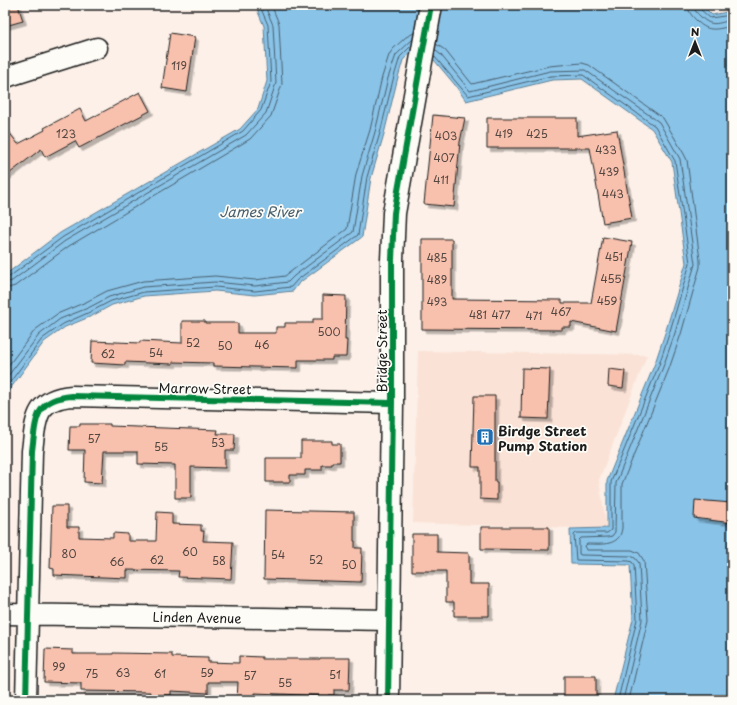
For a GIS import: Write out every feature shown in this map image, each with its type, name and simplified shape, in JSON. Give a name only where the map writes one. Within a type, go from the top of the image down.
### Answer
[{"type":"street","name":"Bridge Street","points":[[388,700],[392,403],[392,260],[394,213],[431,5]]},
{"type":"street","points":[[5,78],[97,48]]},
{"type":"street","name":"Marrow Street","points":[[26,700],[32,451],[35,428],[42,408],[54,400],[72,396],[392,403]]},
{"type":"street","name":"Linden Avenue","points":[[5,614],[390,620]]},
{"type":"shaded area","points":[[418,351],[647,355],[599,480],[607,529],[413,523]]},
{"type":"water","name":"James River","points":[[258,5],[702,5],[712,15],[732,11],[732,700],[613,700],[633,619],[630,565],[571,564],[570,529],[607,528],[607,481],[655,363],[686,263],[672,162],[652,129],[582,79],[552,80],[466,101],[434,60],[416,48],[403,60],[397,81],[371,178],[362,237],[299,283],[293,291],[255,295],[215,291],[144,296],[112,305],[92,316],[65,327],[44,342],[5,396],[5,275],[60,233],[240,129],[258,109],[267,81],[264,26],[258,12]]},
{"type":"building","points":[[5,5],[18,5],[23,21],[5,26]]},
{"type":"building","points":[[170,33],[195,37],[187,92],[162,88]]},
{"type":"building","points":[[140,92],[150,111],[79,148],[75,141],[45,157],[41,149],[5,177],[5,127],[18,144],[80,109],[86,121]]},
{"type":"building","points":[[433,115],[465,118],[460,142],[454,207],[424,204]]},
{"type":"building","points":[[487,118],[577,118],[577,136],[617,130],[632,218],[603,223],[590,148],[487,148]]},
{"type":"building","points":[[603,237],[632,242],[616,331],[571,322],[571,327],[562,327],[562,330],[422,329],[422,239],[452,239],[452,299],[562,300],[562,303],[591,303]]},
{"type":"building","points":[[323,295],[346,296],[346,357],[332,357],[332,360],[298,360],[298,368],[213,366],[213,363],[173,362],[173,364],[125,362],[125,365],[91,363],[92,341],[182,343],[182,321],[238,323],[238,333],[276,333],[276,327],[285,327],[285,323],[313,323],[313,319],[323,319]]},
{"type":"building","points":[[522,368],[550,369],[548,419],[521,418]]},
{"type":"building","points":[[609,369],[625,371],[623,388],[608,386]]},
{"type":"building","name":"Birdge Street Pump Station","points":[[474,396],[495,396],[495,482],[497,482],[497,500],[480,499],[480,467],[472,467]]},
{"type":"building","points":[[80,424],[110,424],[110,426],[218,430],[217,434],[235,434],[234,450],[225,450],[225,468],[191,467],[191,498],[175,498],[175,465],[138,464],[138,451],[104,451],[102,483],[84,482],[85,450],[69,450],[70,426],[80,426]]},
{"type":"building","points":[[301,441],[332,441],[332,444],[340,444],[340,462],[332,462],[332,465],[322,465],[322,470],[305,470],[305,475],[290,475],[290,482],[266,482],[266,458],[301,458]]},
{"type":"building","points":[[695,500],[732,503],[732,523],[694,518]]},
{"type":"building","points":[[52,506],[67,506],[67,527],[79,527],[79,537],[113,538],[113,533],[128,534],[128,541],[156,541],[157,512],[172,513],[172,524],[201,525],[201,531],[204,531],[203,541],[233,542],[231,579],[178,577],[179,571],[127,570],[127,578],[54,575],[54,569],[50,568]]},
{"type":"building","points":[[265,510],[354,512],[355,548],[362,548],[361,582],[264,579]]},
{"type":"building","points":[[481,527],[549,527],[549,550],[481,549]]},
{"type":"building","points":[[412,534],[437,534],[437,552],[469,553],[469,584],[489,584],[489,616],[454,616],[454,602],[446,602],[446,571],[412,571]]},
{"type":"building","points":[[45,649],[73,650],[73,654],[172,654],[172,657],[208,658],[208,662],[239,663],[239,656],[262,657],[262,659],[350,658],[349,690],[334,690],[334,695],[328,696],[255,693],[255,700],[237,700],[238,682],[208,682],[208,693],[171,691],[171,695],[150,695],[150,692],[81,691],[81,683],[44,682]]},
{"type":"building","points":[[564,676],[596,676],[596,700],[564,700]]},
{"type":"cycle path","points":[[388,700],[392,403],[392,260],[394,213],[431,5]]},
{"type":"cycle path","points":[[26,700],[32,451],[36,421],[39,413],[50,402],[60,398],[72,396],[392,403]]},
{"type":"place","name":"Birdge Street Pump Station","points":[[485,437]]}]
